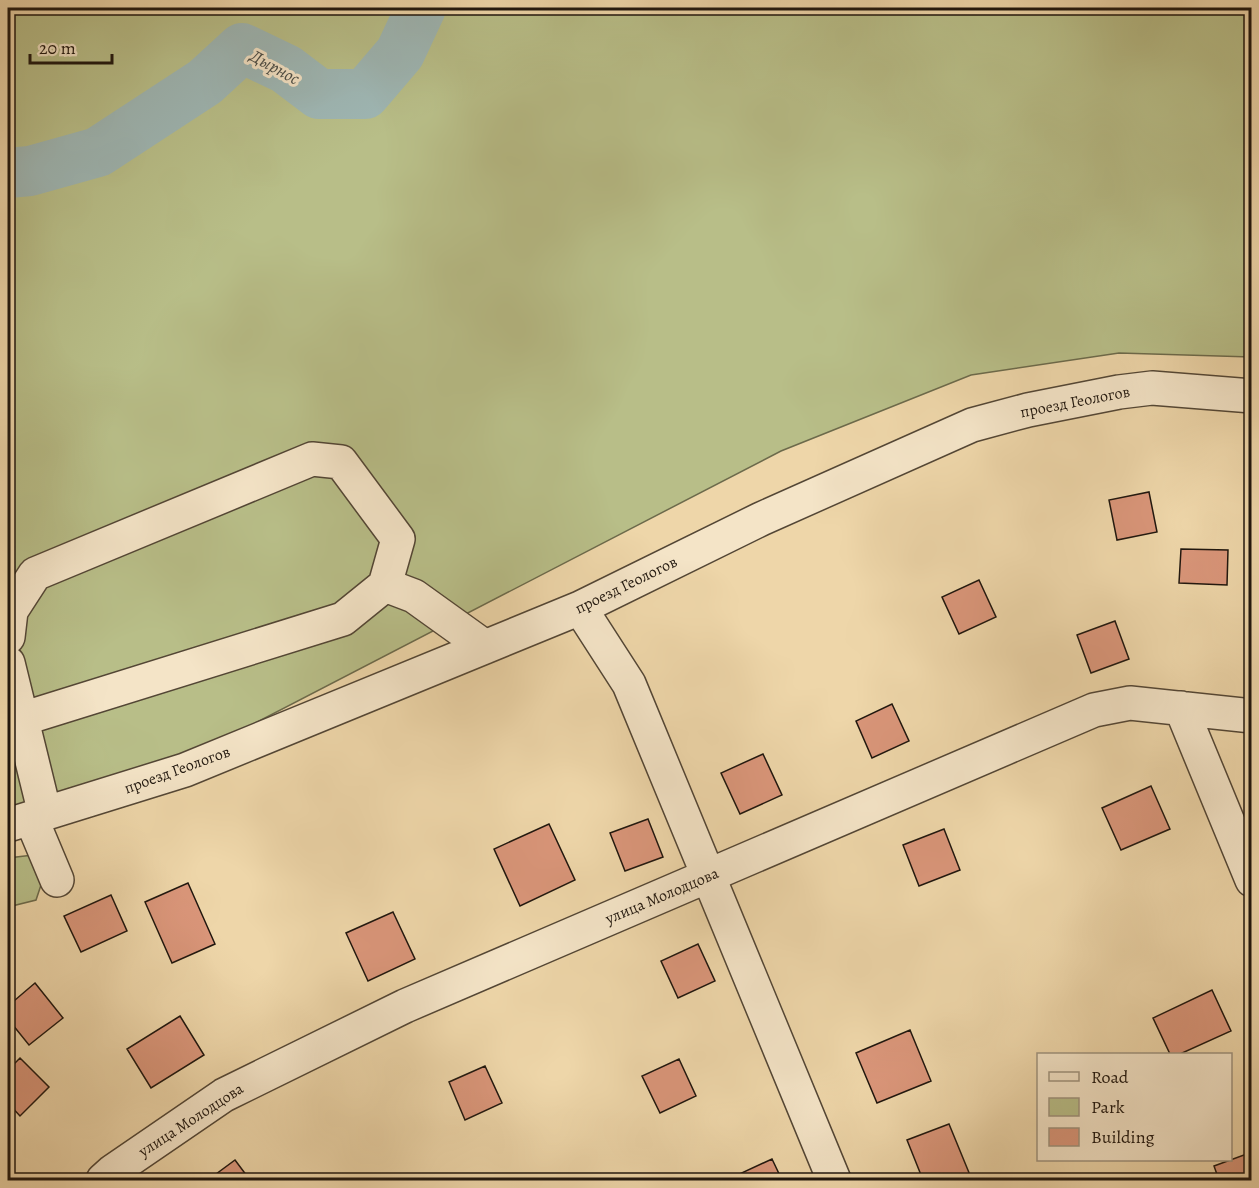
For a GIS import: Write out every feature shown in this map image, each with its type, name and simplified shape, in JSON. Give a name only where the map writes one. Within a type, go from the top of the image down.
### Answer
[{"type":"street","name":"проезд Геологов","points":[[28,819],[185,770],[580,608],[761,519],[972,425],[1029,410],[1119,392],[1152,388],[1251,396]]},
{"type":"street","points":[[8,636],[11,611],[35,574],[312,459],[340,462],[398,539],[385,585],[343,619],[22,719]]},
{"type":"street","points":[[385,585],[414,596],[485,647]]},
{"type":"street","points":[[580,608],[629,684],[834,1180]]},
{"type":"street","points":[[8,663],[22,719],[28,819],[57,880]]},
{"type":"street","name":"улица Молодцова","points":[[103,1180],[224,1095],[405,1006],[1094,710],[1130,704],[1251,716]]},
{"type":"street","points":[[1181,708],[1251,880]]},
{"type":"green space","points":[[8,8],[1251,8],[1251,357],[1119,353],[971,375],[781,451],[60,824],[8,839]]},
{"type":"green space","points":[[33,855],[43,879],[36,900],[8,907],[8,858]]},
{"type":"building","points":[[1149,492],[1157,532],[1117,540],[1109,500]]},
{"type":"building","points":[[1181,549],[1228,550],[1227,585],[1179,583]]},
{"type":"building","points":[[979,580],[996,617],[959,634],[942,597]]},
{"type":"building","points":[[1115,621],[1129,659],[1091,673],[1077,635]]},
{"type":"building","points":[[892,704],[909,741],[872,758],[856,721]]},
{"type":"building","points":[[763,754],[782,795],[740,814],[721,773]]},
{"type":"building","points":[[1151,786],[1170,829],[1121,850],[1102,808]]},
{"type":"building","points":[[648,819],[663,857],[625,871],[610,833]]},
{"type":"building","points":[[549,824],[575,880],[520,906],[494,849]]},
{"type":"building","points":[[944,829],[960,870],[919,886],[903,845]]},
{"type":"building","points":[[188,883],[215,944],[172,963],[145,902]]},
{"type":"building","points":[[111,895],[127,931],[81,952],[64,916]]},
{"type":"building","points":[[393,912],[415,959],[368,981],[346,933]]},
{"type":"building","points":[[698,944],[715,981],[678,998],[661,961]]},
{"type":"building","points":[[35,983],[63,1018],[29,1045],[8,1019],[8,1006]]},
{"type":"building","points":[[1212,990],[1231,1031],[1182,1053],[1170,1053],[1153,1018]]},
{"type":"building","points":[[180,1016],[204,1055],[151,1088],[127,1049]]},
{"type":"building","points":[[910,1030],[931,1081],[877,1103],[856,1053]]},
{"type":"building","points":[[20,1058],[49,1087],[20,1116],[8,1103],[8,1070]]},
{"type":"building","points":[[679,1059],[696,1096],[660,1113],[642,1076]]},
{"type":"building","points":[[485,1066],[502,1103],[465,1120],[449,1082]]},
{"type":"building","points":[[949,1124],[972,1180],[923,1180],[907,1140]]},
{"type":"building","points":[[1252,1152],[1252,1180],[1219,1180],[1214,1166]]},
{"type":"building","points":[[772,1159],[782,1180],[737,1180],[735,1176]]},
{"type":"building","points":[[235,1160],[250,1180],[208,1180]]},
{"type":"waterway","name":"Дырнос","points":[[8,173],[30,171],[98,152],[205,82],[242,48],[286,69],[319,94],[365,94],[400,53],[421,8]]}]
